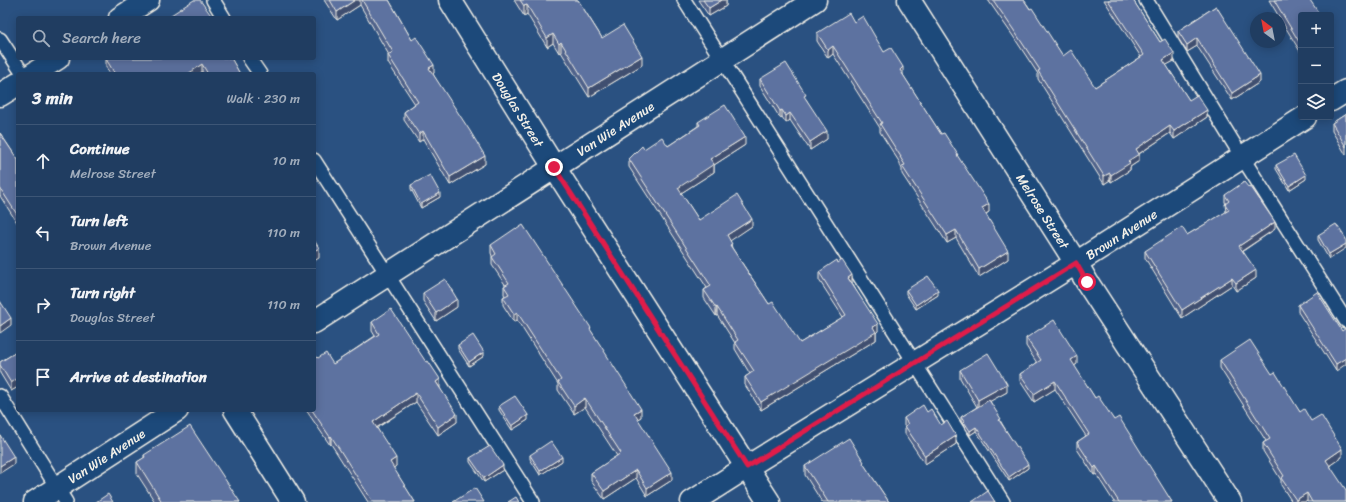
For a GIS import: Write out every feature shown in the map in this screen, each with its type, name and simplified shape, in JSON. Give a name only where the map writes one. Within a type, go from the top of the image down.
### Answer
[{"type":"street","points":[[123,16],[148,0]]},
{"type":"street","name":"Douglas Street","points":[[450,0],[554,167],[769,502]]},
{"type":"street","name":"Van Wie Avenue","points":[[316,321],[815,0]]},
{"type":"street","name":"Melrose Street","points":[[910,0],[1087,282],[1230,502]]},
{"type":"street","points":[[36,72],[55,60]]},
{"type":"street","points":[[0,95],[16,85]]},
{"type":"street","points":[[1334,98],[1346,91]]},
{"type":"street","name":"Brown Avenue","points":[[692,502],[1076,263],[1300,120]]},
{"type":"street","name":"Van Wie Avenue","points":[[34,502],[62,495],[174,412]]},
{"type":"street","points":[[237,412],[293,502]]},
{"type":"lane","points":[[213,0],[223,16]]},
{"type":"lane","points":[[684,0],[1003,502]]},
{"type":"lane","points":[[1146,0],[1242,157],[1346,321]]},
{"type":"lane","points":[[0,39],[22,72]]},
{"type":"lane","points":[[251,60],[259,72]]},
{"type":"lane","points":[[316,163],[533,502]]},
{"type":"lane","points":[[0,396],[62,495]]},
{"type":"building","points":[[194,0],[200,0],[212,16],[172,16],[171,15]]},
{"type":"building","points":[[330,0],[355,0],[337,12]]},
{"type":"building","points":[[362,0],[389,0],[412,40],[416,37],[434,65],[429,68],[485,156],[450,177],[423,131],[419,134],[404,112],[418,102],[388,55],[393,52]]},
{"type":"building","points":[[520,0],[578,0],[602,38],[623,25],[642,56],[589,88],[561,42],[559,44],[553,34],[547,38],[527,5],[524,6]]},
{"type":"building","points":[[703,0],[722,0],[709,8]]},
{"type":"building","points":[[993,0],[1024,0],[1030,9],[1032,8],[1063,56],[1071,50],[1095,87],[1144,55],[1108,0],[1133,0],[1160,42],[1165,39],[1174,53],[1163,60],[1189,100],[1197,95],[1207,110],[1174,131],[1170,126],[1136,149],[1139,154],[1128,161],[1130,163],[1111,175],[1110,173],[1104,176],[1038,71],[1040,70]]},
{"type":"building","points":[[1274,0],[1310,0],[1318,12],[1298,12],[1298,40],[1286,20],[1286,12],[1281,12]]},
{"type":"building","points":[[1216,6],[1260,75],[1232,93],[1197,38],[1187,45],[1178,31]]},
{"type":"building","points":[[849,13],[854,22],[863,16],[884,52],[891,48],[903,67],[900,70],[941,134],[944,133],[989,204],[982,208],[1008,251],[979,269],[956,230],[947,235],[902,166],[905,165],[880,124],[882,123],[833,46],[828,50],[817,33]]},
{"type":"building","points":[[107,60],[232,60],[239,72],[207,72],[202,64],[191,72],[114,72]]},
{"type":"building","points":[[786,63],[806,95],[804,96],[827,131],[810,142],[790,113],[786,116],[782,110],[780,111],[760,79]]},
{"type":"building","points":[[725,105],[745,137],[710,159],[714,164],[678,188],[699,220],[737,195],[752,219],[727,235],[732,244],[730,245],[769,304],[773,302],[800,343],[846,315],[819,272],[837,260],[838,263],[842,260],[852,275],[848,278],[878,324],[873,327],[876,332],[761,402],[745,377],[754,371],[735,342],[738,340],[704,290],[711,286],[629,159],[642,146],[644,149],[662,137],[668,146],[700,125],[698,122]]},
{"type":"building","points":[[1346,114],[1346,147],[1332,123]]},
{"type":"building","points":[[0,133],[16,157],[16,213],[0,188]]},
{"type":"building","points":[[1294,155],[1306,175],[1289,186],[1276,165]]},
{"type":"building","points":[[430,175],[440,193],[421,204],[411,185]]},
{"type":"building","points":[[1244,182],[1249,188],[1251,187],[1275,222],[1239,246],[1256,270],[1236,283],[1232,278],[1182,310],[1145,251],[1182,227],[1187,235],[1229,210],[1225,204],[1229,201],[1225,195]]},
{"type":"building","points":[[1336,224],[1346,239],[1346,244],[1329,254],[1318,235]]},
{"type":"building","points":[[523,225],[591,328],[590,329],[641,409],[634,413],[672,472],[647,488],[636,470],[604,491],[591,473],[621,453],[585,398],[574,406],[558,382],[561,380],[517,312],[514,314],[503,297],[509,294],[504,286],[509,283],[492,257],[496,254],[491,245]]},
{"type":"building","points":[[928,276],[938,290],[916,305],[906,290]]},
{"type":"building","points":[[445,279],[457,299],[436,313],[423,293]]},
{"type":"building","points":[[1317,292],[1342,331],[1346,328],[1346,358],[1336,364],[1298,305]]},
{"type":"building","points":[[0,301],[11,318],[0,326]]},
{"type":"building","points":[[391,309],[426,362],[428,361],[440,379],[436,382],[457,414],[438,427],[416,393],[373,422],[396,458],[390,462],[415,502],[373,502],[331,436],[330,437],[313,412],[316,412],[316,356],[318,358],[326,353],[333,364],[379,334],[372,322]]},
{"type":"building","points":[[1054,320],[1077,356],[1071,360],[1095,398],[1098,396],[1114,420],[1119,417],[1172,502],[1119,502],[1096,466],[1094,468],[1077,442],[1089,434],[1055,381],[1034,394],[1020,374],[1041,360],[1026,338]]},
{"type":"building","points":[[473,335],[484,352],[469,362],[458,345]]},
{"type":"building","points":[[1250,340],[1272,374],[1275,372],[1300,412],[1304,409],[1311,421],[1321,415],[1342,449],[1326,460],[1346,490],[1346,502],[1312,502],[1307,493],[1296,500],[1281,478],[1284,476],[1263,443],[1270,439],[1220,360]]},
{"type":"building","points":[[16,352],[16,379],[11,383],[0,365],[0,362]]},
{"type":"building","points":[[988,353],[1007,384],[978,400],[960,370]]},
{"type":"building","points":[[515,396],[528,415],[512,426],[499,406]]},
{"type":"building","points":[[989,400],[1001,419],[999,420],[1028,464],[1009,477],[976,427],[970,431],[961,417]]},
{"type":"building","points":[[923,405],[927,412],[931,409],[941,425],[947,421],[956,436],[925,456],[905,426],[908,424],[904,418]]},
{"type":"building","points":[[190,426],[240,502],[162,502],[137,462],[145,457],[144,455]]},
{"type":"building","points":[[0,435],[14,457],[0,466]]},
{"type":"building","points":[[849,438],[864,462],[863,463],[889,502],[828,502],[805,466]]},
{"type":"building","points":[[551,441],[562,457],[540,471],[530,455]]},
{"type":"building","points":[[490,446],[503,465],[484,478],[470,458]]},
{"type":"building","points":[[475,488],[484,502],[453,502]]},
{"type":"building","points":[[988,491],[995,502],[972,502]]},
{"type":"building","points":[[108,494],[113,502],[96,502]]},
{"type":"building","points":[[516,497],[519,502],[508,502]]},
{"type":"route","points":[[554,167],[747,467],[1076,263],[1087,282]]}]
